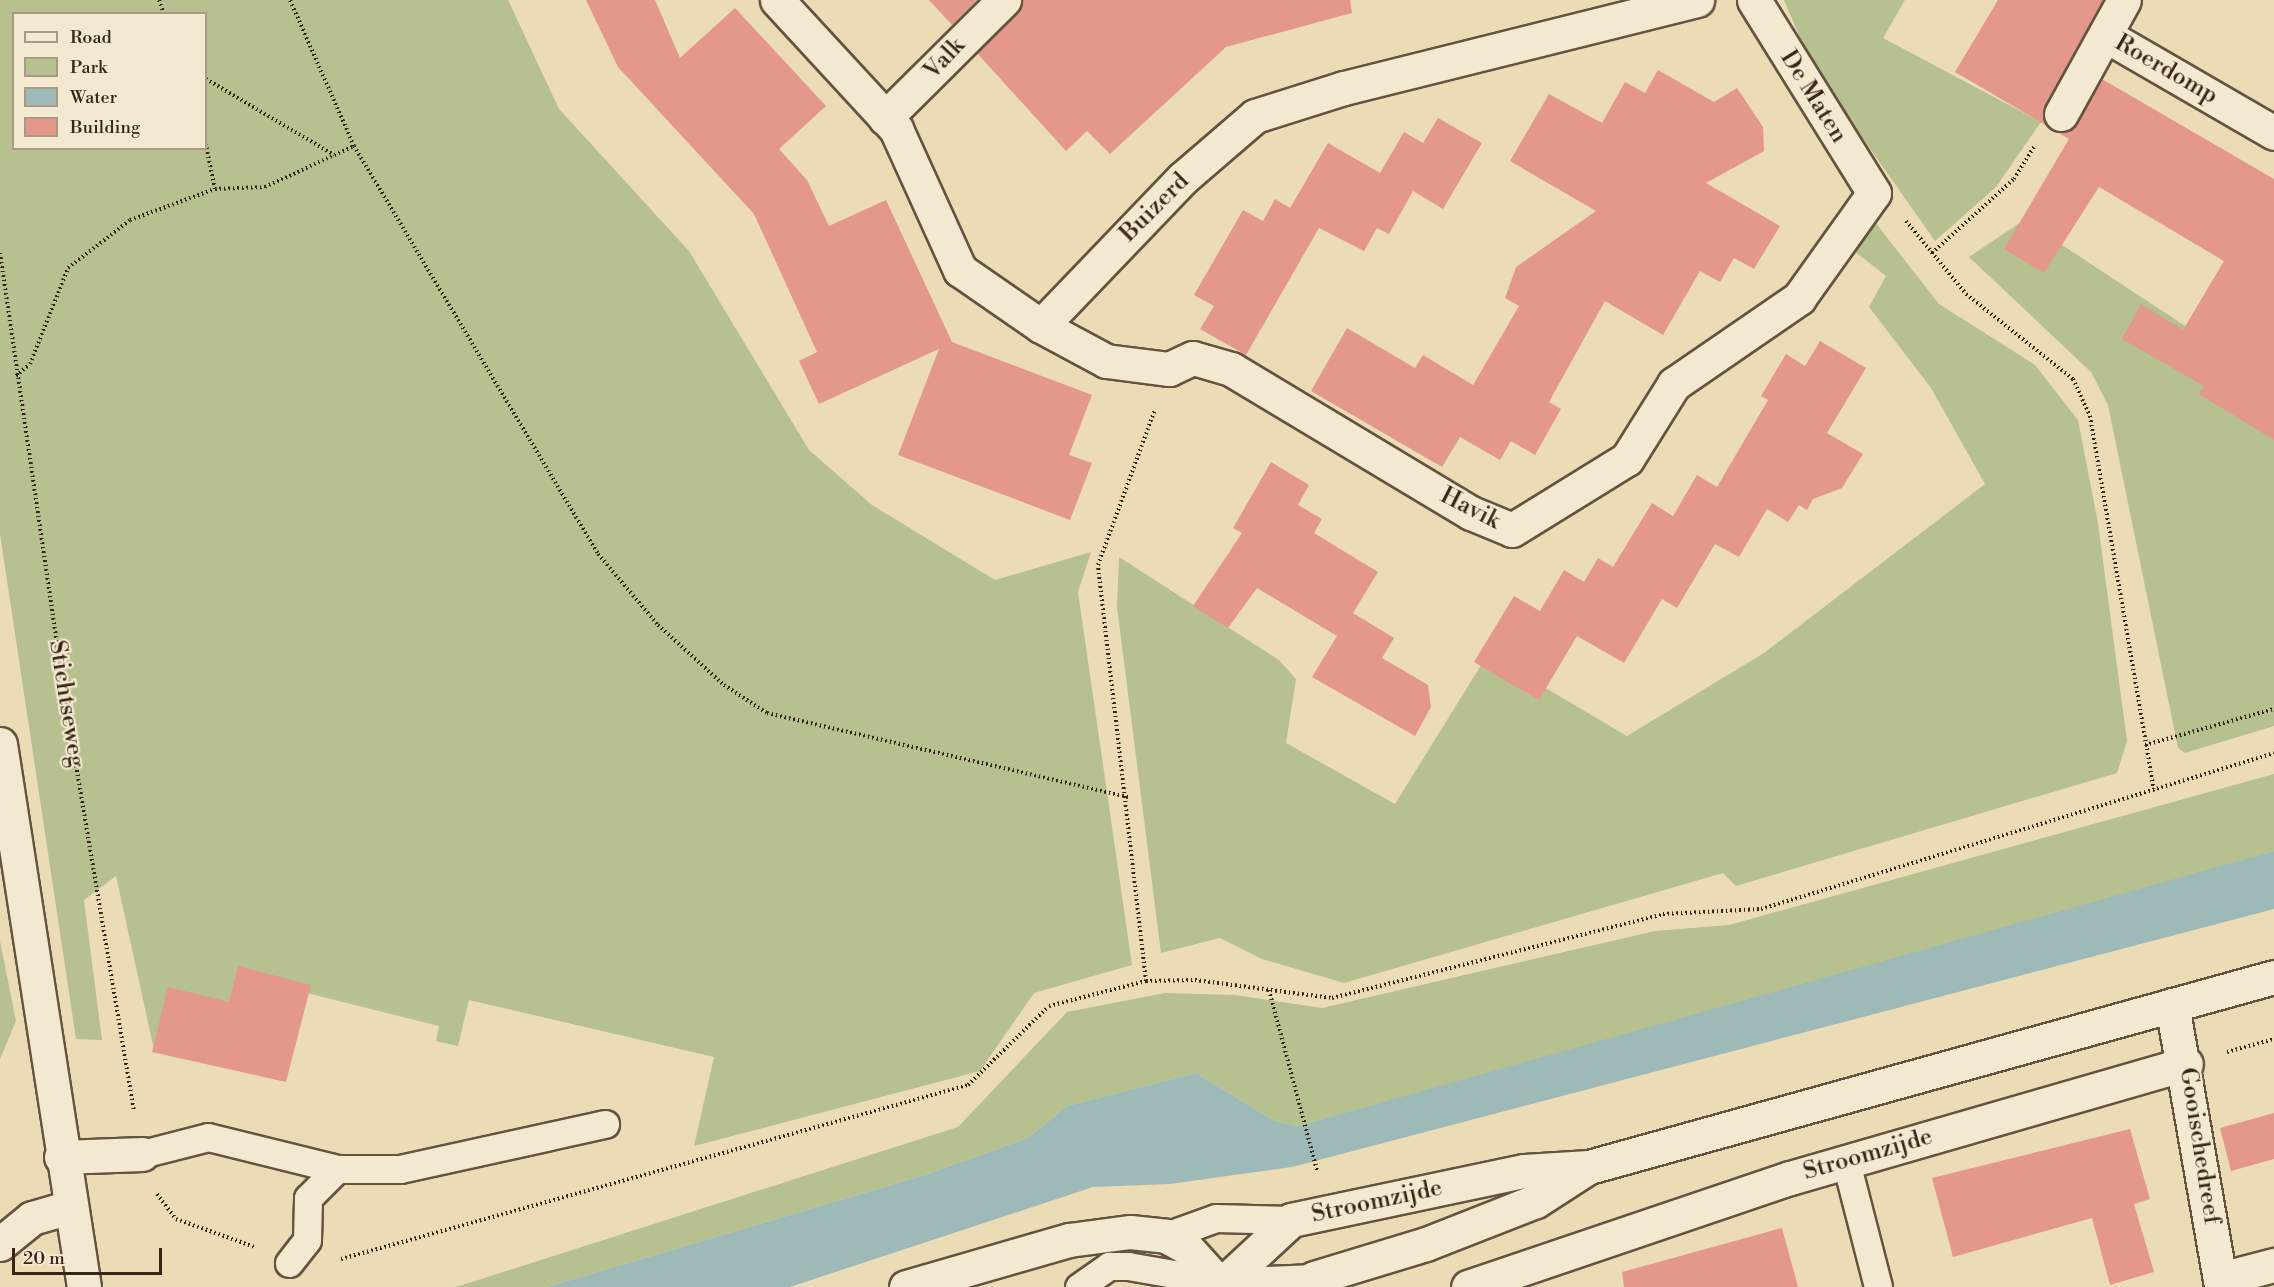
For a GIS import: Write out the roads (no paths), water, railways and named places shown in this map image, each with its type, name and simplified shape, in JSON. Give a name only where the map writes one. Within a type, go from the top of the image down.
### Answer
[{"type":"street","points":[[777,0],[896,129],[960,270],[1041,326]]},
{"type":"street","name":"Valk","points":[[885,118],[1004,0]]},
{"type":"street","name":"Buizerd","points":[[1041,326],[1183,178],[1255,116],[1344,88],[1697,0]]},
{"type":"street","name":"De Maten","points":[[1754,0],[1874,193]]},
{"type":"street","points":[[2105,35],[2124,0]]},
{"type":"street","name":"Roerdomp","points":[[2061,114],[2105,35],[2274,133]]},
{"type":"street","name":"Havik","points":[[1041,326],[1106,361],[1169,369],[1193,358],[1231,369],[1471,513],[1512,530],[1627,459],[1674,384],[1799,298],[1874,193]]},
{"type":"street","points":[[0,744],[61,1157],[79,1244],[84,1287]]},
{"type":"street","name":"Stroomzijde","points":[[1291,1220],[1524,1171],[1589,1167],[2274,977]]},
{"type":"street","name":"Gooischedreef","points":[[2172,1005],[2186,1064],[2221,1283]]},
{"type":"street","name":"Stroomzijde","points":[[1468,1287],[1627,1230],[1846,1162],[2186,1064]]},
{"type":"street","points":[[61,1157],[142,1154]]},
{"type":"street","name":"Stroomzijde","points":[[1311,1283],[1426,1244],[1536,1201],[1589,1167]]},
{"type":"street","points":[[0,1244],[32,1218],[70,1207]]},
{"type":"street","points":[[1220,1285],[1291,1220]]},
{"type":"street","name":"Stroomzijde","points":[[906,1287],[1069,1240],[1130,1232],[1166,1236],[1186,1247],[1220,1285]]},
{"type":"street","points":[[79,1244],[102,1287]]},
{"type":"street","points":[[2221,1283],[2274,1264]]},
{"type":"lane","points":[[142,1154],[208,1137],[337,1169],[400,1169],[605,1124]]},
{"type":"lane","points":[[1846,1162],[1878,1287]]},
{"type":"lane","points":[[289,1263],[307,1239],[308,1198],[337,1169]]},
{"type":"lane","name":"Stroomzijde","points":[[1166,1236],[1216,1218],[1291,1220]]},
{"type":"lane","name":"Stroomzijde","points":[[1078,1287],[1119,1266],[1220,1285],[1311,1283]]},
{"type":"water","points":[[2274,851],[2274,909],[1292,1167],[1170,1184],[1093,1187],[790,1287],[547,1287],[925,1175],[1028,1138],[1067,1106],[1196,1073],[1275,1121],[1298,1126]]}]
